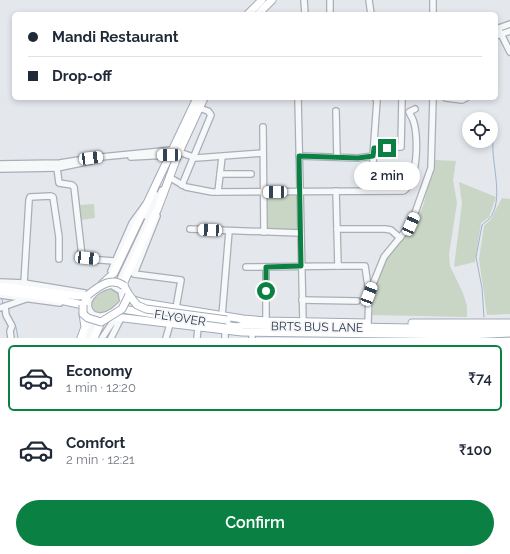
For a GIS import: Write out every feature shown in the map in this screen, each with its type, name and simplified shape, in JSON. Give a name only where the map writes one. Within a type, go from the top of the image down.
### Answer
[{"type":"main road","points":[[250,12],[262,0]]},
{"type":"main road","points":[[260,12],[272,0]]},
{"type":"main road","points":[[81,338],[85,327],[85,309],[91,294],[114,273],[164,169],[170,152],[197,100]]},
{"type":"main road","points":[[101,285],[118,282],[122,287],[134,257],[158,208],[179,152],[203,100]]},
{"type":"main road","points":[[0,286],[78,296],[91,294]]},
{"type":"main road","name":"FLYOVER","points":[[122,287],[127,296],[137,305],[146,309],[225,326]]},
{"type":"main road","points":[[0,291],[51,298],[85,309]]},
{"type":"main road","points":[[100,317],[122,309],[127,296],[176,308],[252,335],[468,337],[510,333]]},
{"type":"main road","points":[[85,309],[88,318],[121,318],[198,328],[266,321],[466,324],[510,323]]},
{"type":"main road","name":"FLYOVER","points":[[122,309],[225,326],[239,325]]},
{"type":"main road","points":[[94,338],[100,317]]},
{"type":"main road","name":"BRTS BUS LANE","points":[[239,325],[462,329],[510,328]]},
{"type":"street","points":[[304,0],[305,12]]},
{"type":"street","points":[[330,0],[330,12]]},
{"type":"street","points":[[369,0],[371,12]]},
{"type":"street","points":[[433,0],[433,12]]},
{"type":"street","points":[[498,29],[510,24]]},
{"type":"street","points":[[510,31],[498,36],[510,52]]},
{"type":"street","points":[[298,100],[303,321]]},
{"type":"street","points":[[374,191],[373,156],[377,100]]},
{"type":"street","points":[[374,148],[401,147],[402,100]]},
{"type":"street","points":[[369,294],[384,257],[411,224],[418,210],[431,168],[433,100]]},
{"type":"street","points":[[182,185],[211,115],[208,111],[200,108]]},
{"type":"street","points":[[111,285],[122,287],[121,277],[170,175],[182,185],[218,192],[401,192],[408,187],[416,163],[413,120],[409,112],[415,109]]},
{"type":"street","points":[[336,111],[337,157]]},
{"type":"street","points":[[262,128],[264,232]]},
{"type":"street","points":[[0,164],[60,163],[91,158],[170,152]]},
{"type":"street","points":[[0,169],[57,168],[170,152]]},
{"type":"street","points":[[179,152],[194,157],[222,157],[263,153]]},
{"type":"street","points":[[299,156],[358,158],[373,156]]},
{"type":"street","points":[[218,192],[222,157]]},
{"type":"street","points":[[57,168],[59,183],[72,185],[74,188],[82,256],[114,262]]},
{"type":"street","points":[[0,282],[24,283],[91,294],[111,285],[122,267],[162,178],[164,169]]},
{"type":"street","points":[[220,174],[251,174]]},
{"type":"street","points":[[336,191],[338,266]]},
{"type":"street","points":[[24,283],[30,197],[51,196],[53,198],[59,238],[59,259]]},
{"type":"street","points":[[111,272],[132,222],[142,206],[147,203]]},
{"type":"street","points":[[158,208],[159,211],[155,224],[134,274],[181,280],[176,308]]},
{"type":"street","points":[[190,228],[229,231],[300,233]]},
{"type":"street","points":[[337,229],[385,229],[391,230],[400,238]]},
{"type":"street","points":[[225,326],[229,231]]},
{"type":"street","points":[[246,267],[366,266],[369,294],[368,323]]},
{"type":"street","points":[[266,267],[266,321]]},
{"type":"street","points":[[0,295],[85,309]]},
{"type":"street","points":[[85,338],[100,317],[119,307],[127,296]]},
{"type":"street","points":[[11,338],[10,331],[12,326],[3,308],[27,299]]},
{"type":"street","points":[[302,300],[357,300]]},
{"type":"street","points":[[90,338],[100,317]]},
{"type":"street","points":[[102,338],[112,323],[121,318]]},
{"type":"street","points":[[111,338],[121,318]]},
{"type":"street","points":[[166,338],[170,324]]},
{"type":"street","points":[[197,338],[198,328]]},
{"type":"green space","points":[[435,160],[456,161],[453,180],[457,203],[449,254],[450,266],[463,293],[467,306],[467,317],[372,315],[374,292],[386,258],[411,230],[423,206]]},
{"type":"green space","points":[[459,182],[496,197],[489,217],[481,223],[475,262],[454,267],[462,203]]},
{"type":"green space","points":[[267,195],[298,195],[298,230],[267,230]]},
{"type":"green space","points":[[502,198],[510,199],[510,314],[487,315],[479,259],[484,226],[491,219]]},
{"type":"green space","points":[[94,204],[95,218],[81,220],[79,205]]},
{"type":"green space","points":[[112,288],[118,292],[119,300],[110,309],[102,313],[98,313],[92,308],[93,300],[102,292]]},
{"type":"waterway","points":[[484,317],[482,288],[476,257],[482,225],[489,219],[494,211],[496,202],[497,192],[493,148]]},
{"type":"waterway","points":[[2,299],[3,304]]},
{"type":"waterway","points":[[11,319],[16,327],[18,338]]},
{"type":"route","points":[[266,291],[266,267],[301,266],[299,156],[358,158],[373,156],[374,148],[387,148]]}]
